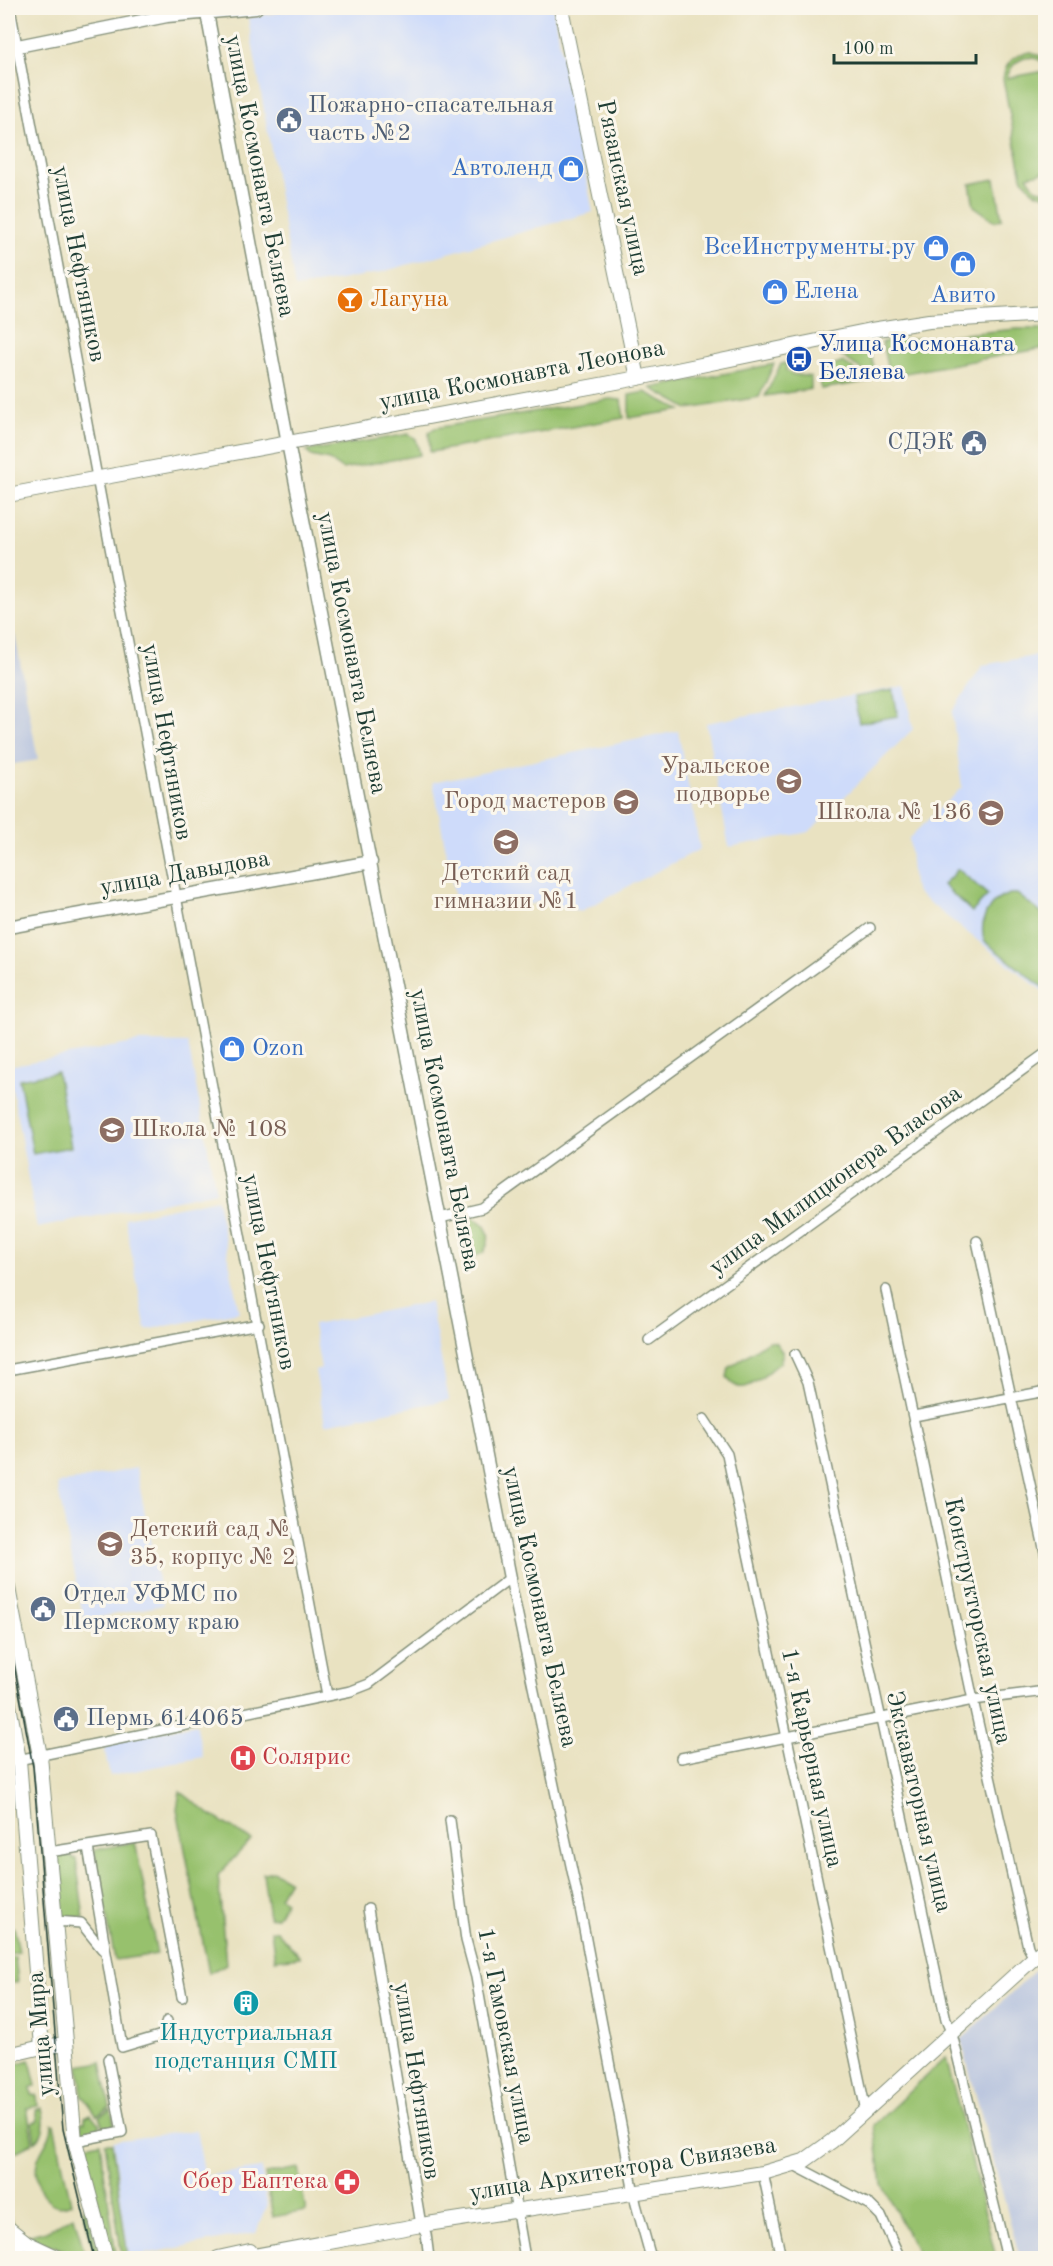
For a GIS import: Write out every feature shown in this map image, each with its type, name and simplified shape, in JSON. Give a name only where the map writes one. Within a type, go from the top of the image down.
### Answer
[{"type":"main road","name":"Рязанская улица","points":[[561,8],[638,378]]},
{"type":"main road","name":"улица Космонавта Леонова","points":[[8,495],[638,378],[906,325],[1046,314]]},
{"type":"main road","name":"улица Мира","points":[[8,1588],[40,1756],[75,2141],[106,2259]]},
{"type":"main road","name":"улица Мира","points":[[8,1700],[42,2047]]},
{"type":"main road","name":"улица Архитектора Свиязева","points":[[243,2259],[311,2252],[421,2224],[763,2173],[794,2165],[804,2161],[832,2141],[1046,1947]]},
{"type":"main road","points":[[8,2055],[66,2044]]},
{"type":"main road","points":[[8,2228],[27,2243],[59,2259]]},
{"type":"main road","points":[[8,2245],[23,2259]]},
{"type":"main road","name":"улица Архитектора Свиязева","points":[[218,2259],[261,2248],[311,2252]]},
{"type":"street","name":"улица Нефтяников","points":[[10,8],[12,47],[99,478],[175,897],[259,1324],[327,1695]]},
{"type":"street","points":[[12,47],[167,16],[207,10],[256,8]]},
{"type":"street","name":"улица Космонавта Беляева","points":[[207,10],[288,443],[510,1578],[578,1899],[634,2193],[651,2259]]},
{"type":"street","name":"улица Давыдова","points":[[8,927],[371,862]]},
{"type":"street","points":[[440,1218],[482,1208],[870,928]]},
{"type":"street","name":"улица Милиционера Власова","points":[[649,1340],[1046,1053]]},
{"type":"street","points":[[977,1241],[1046,1557]]},
{"type":"street","name":"Конструкторская улица","points":[[886,1290],[973,1700],[1028,1947],[1034,1958]]},
{"type":"street","points":[[8,1370],[259,1324]]},
{"type":"street","name":"Экскаваторная улица","points":[[795,1354],[808,1382],[946,2020],[952,2034],[1007,2259]]},
{"type":"street","points":[[914,1416],[1046,1390]]},
{"type":"street","name":"1-я Карьерная улица","points":[[704,1419],[727,1454],[866,2111]]},
{"type":"street","points":[[13,1761],[327,1695],[369,1684],[510,1578]]},
{"type":"street","points":[[681,1758],[973,1700],[1046,1691]]},
{"type":"street","name":"1-я Гамовская улица","points":[[450,1820],[466,1940],[476,1977],[525,2259]]},
{"type":"street","points":[[48,1852],[150,1836],[182,1997]]},
{"type":"street","points":[[88,1847],[122,2047],[162,2035],[167,2021]]},
{"type":"street","name":"улица Нефтяников","points":[[368,1909],[421,2224],[426,2234],[429,2259]]},
{"type":"street","points":[[55,1921],[81,1923],[90,1930],[105,1953]]},
{"type":"street","points":[[75,2141],[122,2132],[108,2059]]},
{"type":"street","points":[[794,2165],[870,2205],[881,2216],[900,2259]]},
{"type":"street","points":[[763,2173],[781,2259]]},
{"type":"shaded area","points":[[304,8],[553,8],[593,212],[378,273],[295,288],[248,18]]},
{"type":"shaded area","points":[[15,635],[38,760],[8,765],[8,637]]},
{"type":"shaded area","name":"Школа № 136","points":[[1045,654],[1045,993],[918,894],[913,884],[909,838],[962,787],[952,712],[983,665]]},
{"type":"shaded area","name":"Уральское подворье","points":[[905,686],[913,729],[809,832],[729,847],[706,723]]},
{"type":"shaded area","points":[[678,731],[700,849],[581,911],[540,902],[498,910],[457,909],[433,782]]},
{"type":"shaded area","name":"Школа № 108","points":[[139,1042],[188,1043],[216,1192],[37,1228],[8,1066]]},
{"type":"shaded area","points":[[217,1199],[239,1312],[146,1330],[125,1218]]},
{"type":"shaded area","points":[[430,1302],[449,1400],[325,1424],[315,1370],[321,1368],[313,1325]]},
{"type":"shaded area","name":"Детский сад № 35, корпус № 2","points":[[136,1468],[163,1605],[84,1620],[57,1484]]},
{"type":"shaded area","points":[[196,1724],[203,1757],[110,1776],[103,1742]]},
{"type":"shaded area","points":[[1045,1961],[1045,2258],[1020,2258],[961,2040]]},
{"type":"shaded area","points":[[196,2130],[205,2176],[261,2168],[267,2204],[256,2233],[129,2257],[113,2141]]},
{"type":"green space","points":[[1031,52],[1045,58],[1045,64],[1033,58],[1022,59],[1009,71],[1007,78],[1045,71],[1045,172],[1027,176],[1035,188],[1045,191],[1045,196],[1032,191],[1022,177],[1003,79],[1006,68],[1012,60]]},
{"type":"green space","points":[[995,179],[1002,219],[995,221],[974,206],[970,184]]},
{"type":"green space","points":[[1017,329],[1045,329],[1045,348],[889,376],[882,342]]},
{"type":"green space","points":[[862,346],[868,349],[878,378],[874,378],[836,352]]},
{"type":"green space","points":[[843,362],[870,381],[821,389],[821,378],[833,366]]},
{"type":"green space","points":[[786,363],[786,370],[791,374],[811,377],[811,389],[765,396],[781,364]]},
{"type":"green space","points":[[774,364],[759,397],[688,409],[651,388]]},
{"type":"green space","points":[[645,392],[681,410],[629,418],[629,395]]},
{"type":"green space","points":[[610,399],[621,400],[624,418],[430,452],[429,432],[435,428]]},
{"type":"green space","points":[[409,434],[416,439],[420,455],[342,469],[329,460],[311,456],[306,451]]},
{"type":"green space","points":[[893,690],[898,716],[859,723],[854,697]]},
{"type":"green space","points":[[958,869],[988,895],[972,912],[943,885]]},
{"type":"green space","points":[[1010,894],[1017,894],[1045,916],[1045,989],[984,941],[983,926],[987,912],[996,901]]},
{"type":"green space","points":[[57,1072],[71,1147],[33,1154],[19,1079]]},
{"type":"green space","points":[[469,1216],[485,1226],[488,1236],[483,1253],[473,1257],[464,1218]]},
{"type":"green space","points":[[768,1341],[775,1342],[783,1353],[780,1363],[753,1384],[739,1387],[733,1384],[727,1377],[729,1368]]},
{"type":"green space","points":[[180,1791],[209,1814],[251,1840],[218,1875],[226,1964],[209,1973],[177,1809]]},
{"type":"green space","points":[[135,1842],[157,1954],[115,1960],[94,1850]]},
{"type":"green space","points":[[56,1854],[66,1854],[76,1859],[84,1918],[61,1916]]},
{"type":"green space","points":[[273,1871],[289,1880],[279,1897],[286,1901],[277,1917],[269,1918],[263,1873]]},
{"type":"green space","points":[[14,1927],[19,1952],[8,1954],[8,1929]]},
{"type":"green space","points":[[271,1931],[277,1931],[300,1957],[275,1960]]},
{"type":"green space","points":[[15,1957],[18,1982],[8,1984],[8,1958]]},
{"type":"green space","points":[[946,2057],[996,2258],[920,2258],[882,2184],[874,2125]]},
{"type":"green space","points":[[30,2060],[36,2086],[31,2087],[32,2095],[37,2095],[38,2106],[27,2108],[33,2143],[8,2156],[8,2066]]},
{"type":"green space","points":[[101,2062],[110,2107],[97,2115],[82,2094],[79,2066]]},
{"type":"green space","points":[[42,2108],[44,2126],[39,2139],[35,2142],[32,2123],[38,2121],[36,2110]]},
{"type":"green space","points":[[111,2109],[115,2129],[104,2131],[99,2116]]},
{"type":"green space","points":[[91,2114],[99,2124],[100,2134],[82,2135],[81,2122],[85,2122],[85,2117]]},
{"type":"green space","points":[[52,2124],[54,2124],[71,2203],[62,2206],[49,2201],[37,2180],[38,2158],[50,2135]]},
{"type":"green space","points":[[100,2142],[117,2258],[110,2258],[83,2146]]},
{"type":"green space","points":[[105,2143],[112,2143],[128,2258],[122,2257]]},
{"type":"green space","points":[[298,2168],[306,2211],[273,2217],[265,2174]]},
{"type":"green space","points":[[86,2203],[100,2258],[96,2258],[83,2209]]},
{"type":"green space","points":[[8,2215],[16,2231],[9,2224]]},
{"type":"green space","points":[[74,2216],[86,2258],[68,2258],[62,2254],[64,2250],[20,2235],[16,2231],[27,2236],[46,2231]]},
{"type":"tram line","points":[[8,1632],[33,1767],[63,2129],[94,2258]]},
{"type":"place","name":"Пожарно-спасательная часть №2","points":[[289,120]]},
{"type":"place","name":"Автоленд","points":[[571,169]]},
{"type":"place","name":"ВсеИнструменты.ру","points":[[936,248]]},
{"type":"place","name":"Авито","points":[[963,264]]},
{"type":"place","name":"Елена","points":[[775,292]]},
{"type":"place","name":"Лагуна","points":[[350,300]]},
{"type":"place","name":"Улица Космонавта Беляева","points":[[799,359]]},
{"type":"place","name":"СДЭК","points":[[974,443]]},
{"type":"place","name":"Уральское подворье","points":[[789,781]]},
{"type":"place","name":"Город мастеров","points":[[626,802]]},
{"type":"place","name":"Школа № 136","points":[[991,813]]},
{"type":"place","name":"Детский сад гимназии №1","points":[[506,842]]},
{"type":"place","name":"Ozon","points":[[232,1049]]},
{"type":"place","name":"Школа № 108","points":[[112,1130]]},
{"type":"place","name":"Детский сад № 35, корпус № 2","points":[[110,1544]]},
{"type":"place","name":"Отдел УФМС по Пермскому краю","points":[[43,1609]]},
{"type":"place","name":"Пермь 614065","points":[[66,1719]]},
{"type":"place","name":"Солярис","points":[[243,1758]]},
{"type":"place","name":"Индустриальная подстанция СМП","points":[[246,2003]]},
{"type":"place","name":"Сбер Еаптека","points":[[347,2182]]}]
